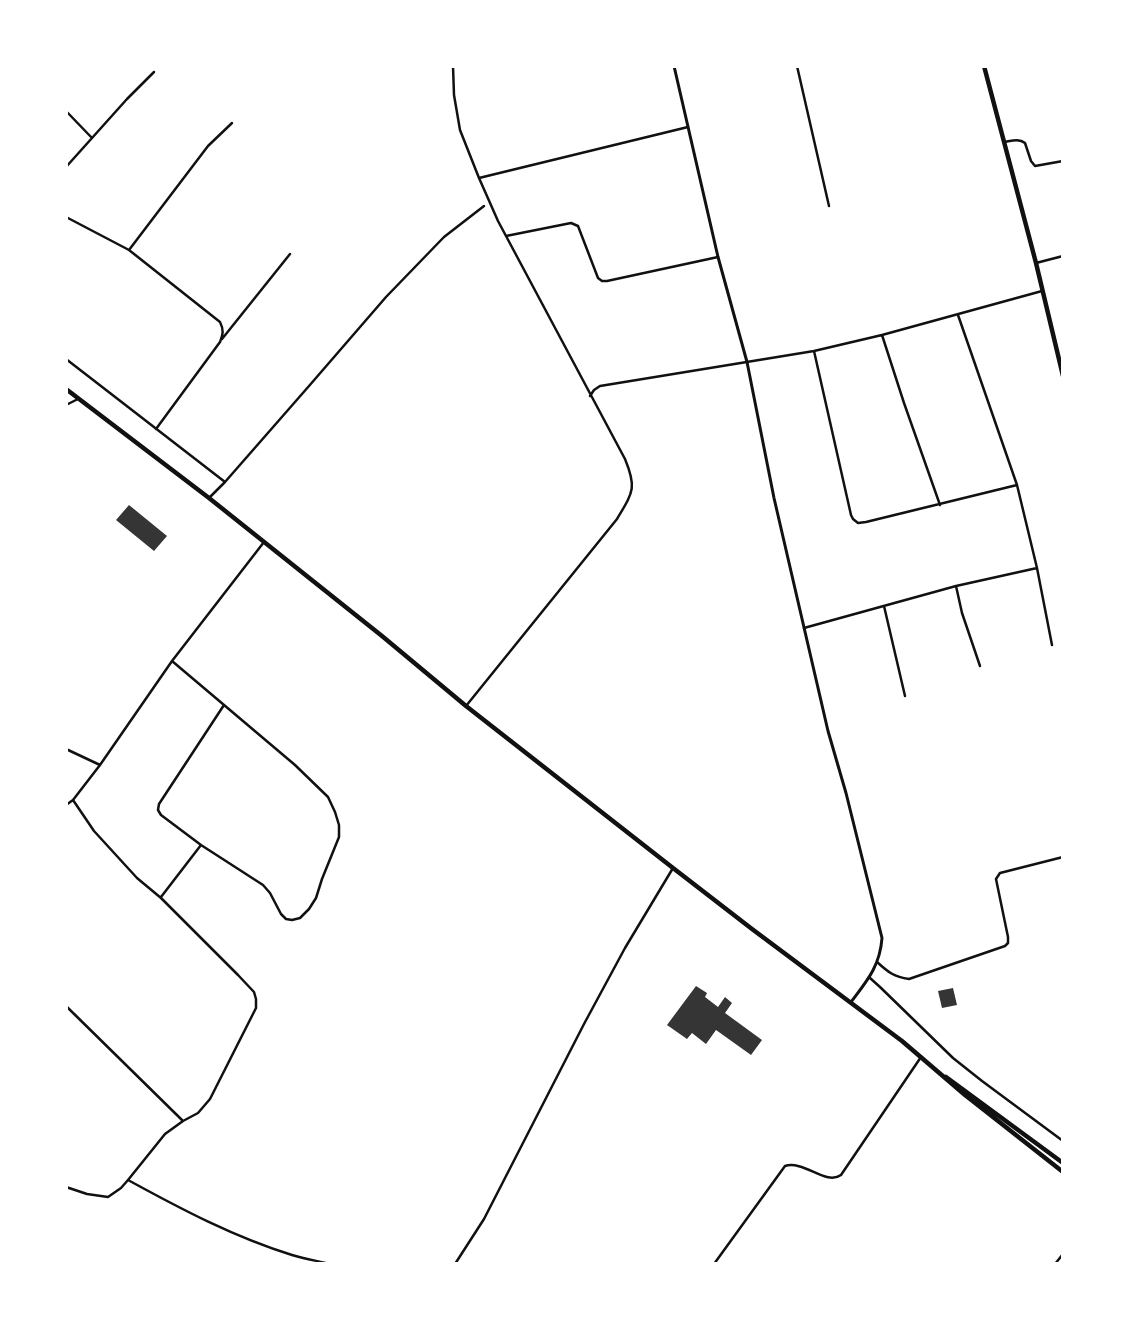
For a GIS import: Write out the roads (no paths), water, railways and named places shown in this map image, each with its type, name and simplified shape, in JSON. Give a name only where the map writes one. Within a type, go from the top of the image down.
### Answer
[{"type":"main road","points":[[984,66],[1036,263],[1063,376]]},
{"type":"main road","points":[[66,389],[209,498],[382,636],[466,706],[673,868],[902,1041],[964,1096],[1063,1172]]},
{"type":"main road","points":[[939,1072],[1063,1163]]},
{"type":"street","points":[[453,66],[454,95],[460,130],[479,178],[506,236],[625,459],[632,475],[633,486],[628,500],[617,519],[466,706]]},
{"type":"street","points":[[674,66],[718,256],[747,362],[774,498],[828,730],[846,793],[882,938],[881,950],[870,978],[850,1002]]},
{"type":"street","points":[[796,66],[829,206]]},
{"type":"street","points":[[66,167],[154,72]]},
{"type":"street","points":[[66,110],[92,138]]},
{"type":"street","points":[[129,250],[208,146],[232,123]]},
{"type":"street","points":[[479,178],[688,127]]},
{"type":"street","points":[[1004,142],[1024,141],[1031,161],[1035,166],[1063,161]]},
{"type":"street","points":[[209,498],[386,297],[444,237],[484,206]]},
{"type":"street","points":[[66,217],[129,250],[220,322],[223,328],[220,342]]},
{"type":"street","points":[[506,236],[571,223],[574,224],[578,226],[598,278],[602,281],[718,256]]},
{"type":"street","points":[[156,429],[220,342],[290,254]]},
{"type":"street","points":[[1036,263],[1063,256]]},
{"type":"street","points":[[590,396],[600,386],[814,351],[882,335],[1042,291]]},
{"type":"street","points":[[958,315],[1017,485],[1037,568],[1052,644]]},
{"type":"street","points":[[882,335],[940,505]]},
{"type":"street","points":[[814,351],[851,515],[858,523],[940,505],[1017,485]]},
{"type":"street","points":[[66,359],[225,482]]},
{"type":"street","points":[[66,405],[80,398]]},
{"type":"street","points":[[66,805],[73,800],[172,661],[264,542]]},
{"type":"street","points":[[804,628],[956,586],[1037,568]]},
{"type":"street","points":[[956,586],[962,612],[980,666]]},
{"type":"street","points":[[884,606],[905,696]]},
{"type":"street","points":[[172,661],[295,765],[328,796],[339,825],[339,837],[316,898],[309,910],[300,918],[286,919],[281,914],[270,893],[263,886],[201,845],[161,815],[158,810],[159,804],[224,705]]},
{"type":"street","points":[[66,749],[100,764]]},
{"type":"street","points":[[66,1187],[88,1194],[108,1197],[121,1188],[165,1134],[183,1120],[198,1113],[210,1099],[256,1008],[254,992],[160,898],[137,878],[94,831],[73,800]]},
{"type":"street","points":[[160,898],[201,845]]},
{"type":"street","points":[[877,962],[892,975],[900,978],[909,978],[1005,946],[1008,943],[1008,937],[996,879],[1000,873],[1063,857]]},
{"type":"street","points":[[455,1264],[484,1219],[588,1015],[625,948],[673,868]]},
{"type":"street","points":[[870,978],[952,1058],[1063,1141]]},
{"type":"street","points":[[66,1006],[183,1120]]},
{"type":"street","points":[[714,1264],[785,1166],[791,1164],[799,1166],[830,1178],[836,1178],[841,1174],[921,1057]]},
{"type":"street","points":[[128,1180],[202,1220],[245,1238],[294,1255],[330,1264]]},
{"type":"street","points":[[1055,1264],[1063,1254]]}]
